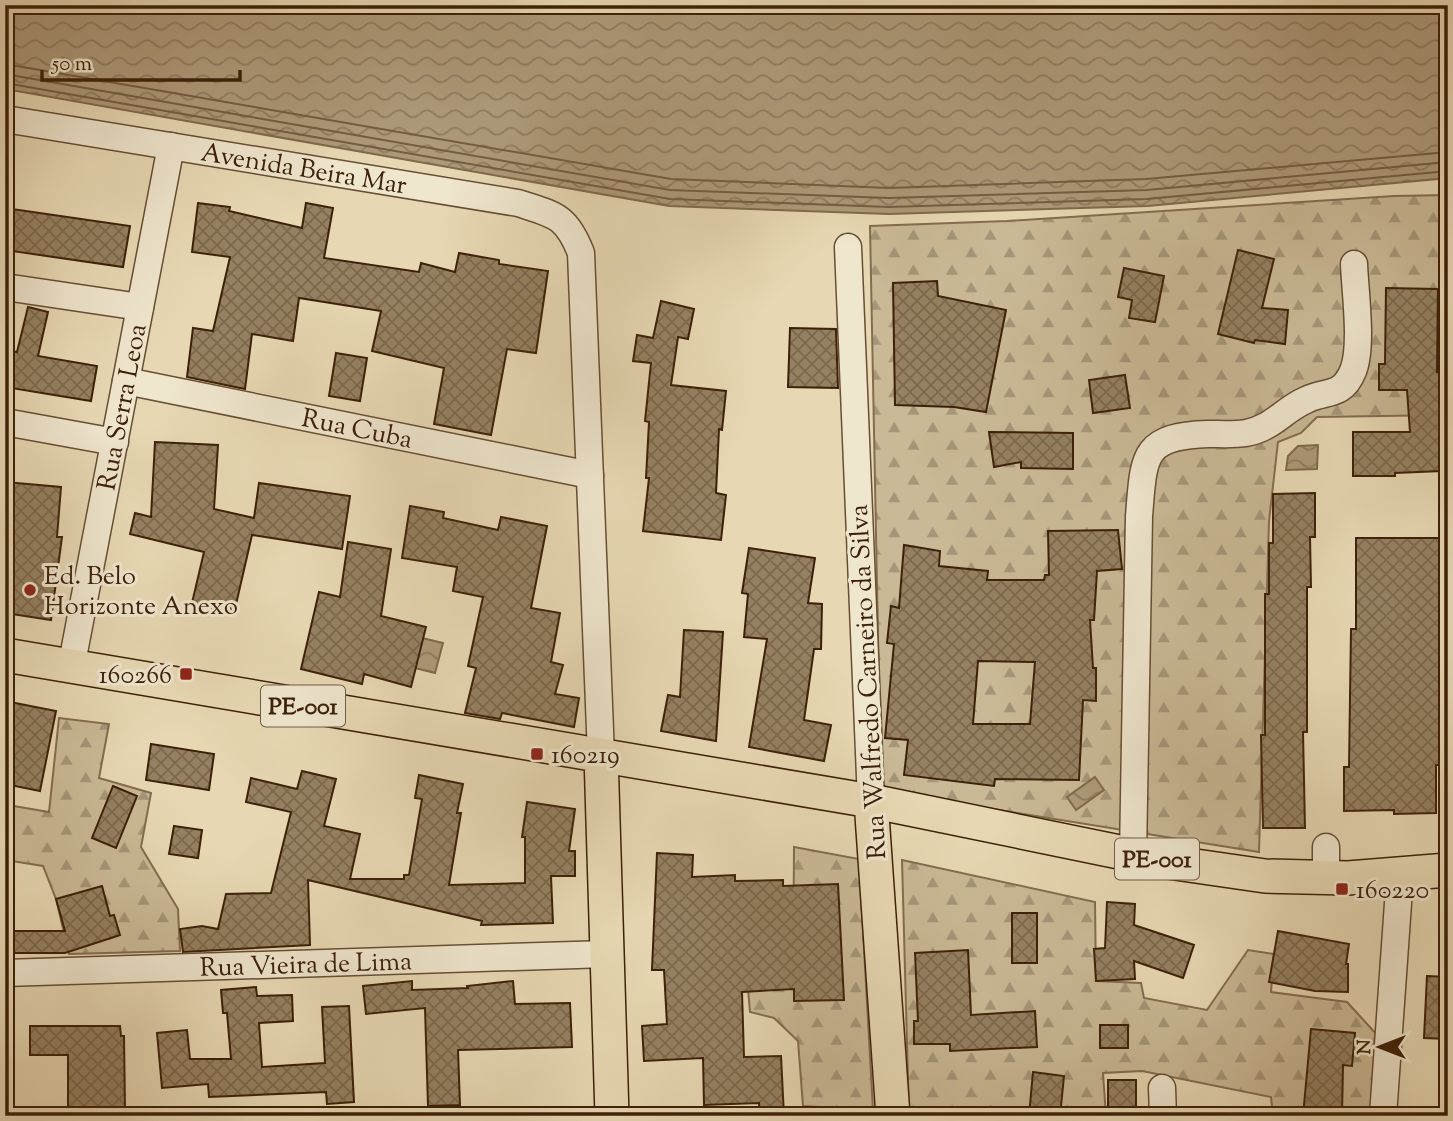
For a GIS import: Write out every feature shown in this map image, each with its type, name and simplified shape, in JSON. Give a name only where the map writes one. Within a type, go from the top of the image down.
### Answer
[{"type":"main road","name":"PE-001","points":[[5,655],[871,801],[1133,855],[1265,876],[1326,862],[1400,875],[1448,870]]},
{"type":"main road","points":[[601,755],[612,1116]]},
{"type":"main road","name":"Rua Walfredo Carneiro da Silva","points":[[871,801],[893,1116]]},
{"type":"street","name":"Avenida Beira Mar","points":[[5,119],[518,203],[551,214],[571,229],[580,253],[590,475]]},
{"type":"street","name":"Rua Serra Leoa","points":[[71,668],[172,146]]},
{"type":"street","name":"Rua Walfredo Carneiro da Silva","points":[[848,247],[871,801]]},
{"type":"street","points":[[1133,855],[1139,516],[1143,475],[1151,452],[1163,440],[1180,435],[1245,433],[1269,426],[1308,398],[1328,395],[1343,387],[1353,370],[1358,351],[1354,264]]},
{"type":"street","points":[[5,287],[141,307]]},
{"type":"street","name":"Rua Cuba","points":[[126,382],[590,475]]},
{"type":"street","points":[[5,422],[115,442]]},
{"type":"street","points":[[590,475],[601,755]]},
{"type":"street","points":[[1383,1116],[1400,875]]},
{"type":"street","name":"Rua Vieira de Lima","points":[[5,973],[607,954]]},
{"type":"street","points":[[1163,1088],[1163,1116]]},
{"type":"green space","points":[[1448,195],[1448,415],[1317,417],[1301,433],[1278,442],[1269,521],[1259,852],[881,791],[870,226],[1007,221],[1394,196]]},
{"type":"green space","points":[[59,718],[109,724],[99,778],[151,793],[141,847],[178,909],[180,951],[69,954],[56,899],[43,866],[5,860],[5,814],[14,806],[49,812]]},
{"type":"green space","points":[[794,847],[859,859],[873,1110],[803,1106],[798,1041],[774,1018],[750,1012],[748,989],[793,988]]},
{"type":"green space","points":[[902,860],[1095,902],[1096,981],[1141,983],[1144,998],[1207,1010],[1248,950],[1274,954],[1271,992],[1347,1002],[1379,1037],[1371,1116],[1273,1116],[1271,1097],[1142,1071],[1103,1073],[1106,1116],[909,1116]]},
{"type":"water","points":[[5,5],[1448,5],[1448,178],[1148,206],[889,214],[669,206],[5,89]]},
{"type":"water","points":[[1318,445],[1317,469],[1286,470],[1288,456],[1298,446]]},
{"type":"water","points":[[422,638],[443,643],[435,673],[415,668]]},
{"type":"water","points":[[1095,777],[1104,790],[1076,810],[1067,797]]},
{"type":"building","points":[[198,203],[230,207],[229,211],[302,228],[306,203],[333,208],[324,258],[419,272],[421,263],[455,272],[459,253],[499,260],[499,264],[548,271],[536,353],[507,349],[491,435],[434,424],[444,368],[372,351],[381,311],[299,298],[293,341],[252,334],[245,389],[187,377],[193,328],[213,331],[230,257],[192,252]]},
{"type":"building","points":[[5,208],[130,226],[123,267],[5,250]]},
{"type":"building","points":[[1238,250],[1274,259],[1262,308],[1288,310],[1285,344],[1255,340],[1254,343],[1218,334]]},
{"type":"building","points":[[1124,268],[1164,276],[1155,322],[1129,318],[1132,300],[1118,297]]},
{"type":"building","points":[[937,281],[938,296],[1006,310],[986,412],[954,407],[895,405],[893,283]]},
{"type":"building","points":[[1386,288],[1438,289],[1437,372],[1441,471],[1395,473],[1395,476],[1353,476],[1353,432],[1410,432],[1407,390],[1379,390],[1379,364],[1385,364]]},
{"type":"building","points":[[661,301],[694,309],[688,339],[678,337],[671,385],[726,391],[722,430],[719,429],[716,493],[726,495],[721,540],[643,531],[649,478],[646,478],[649,422],[645,421],[651,363],[633,361],[637,335],[653,338]]},
{"type":"building","points":[[28,307],[48,312],[38,356],[97,366],[91,401],[5,387],[5,350],[17,352]]},
{"type":"building","points":[[790,328],[836,329],[838,388],[788,387]]},
{"type":"building","points":[[336,353],[367,358],[360,401],[329,396]]},
{"type":"building","points":[[1125,375],[1130,408],[1093,413],[1089,380]]},
{"type":"building","points":[[989,432],[1073,433],[1073,469],[1021,468],[1021,462],[994,467]]},
{"type":"building","points":[[155,442],[218,445],[214,509],[254,518],[259,483],[350,496],[342,549],[252,535],[234,613],[192,603],[204,552],[130,534],[135,513],[151,517]]},
{"type":"building","points":[[5,482],[61,487],[57,537],[62,537],[51,620],[5,613]]},
{"type":"building","points":[[1315,493],[1315,537],[1310,537],[1311,587],[1307,587],[1307,732],[1303,732],[1305,828],[1263,828],[1261,735],[1265,735],[1265,594],[1269,594],[1273,494]]},
{"type":"building","points":[[410,506],[444,512],[443,518],[498,530],[501,517],[547,526],[531,608],[560,613],[551,662],[563,665],[555,694],[579,698],[574,727],[502,713],[500,719],[465,713],[476,668],[468,666],[483,597],[453,591],[457,567],[402,558]]},
{"type":"building","points":[[1118,530],[1122,569],[1097,571],[1094,620],[1090,620],[1093,668],[1096,668],[1096,701],[1083,700],[1079,780],[995,779],[994,786],[904,775],[908,740],[885,738],[894,644],[887,643],[891,606],[899,608],[904,545],[940,551],[939,566],[988,571],[987,580],[1044,580],[1045,575],[1049,575],[1048,531]],"holes":[[[978,661],[1035,662],[1030,724],[973,724]]]},
{"type":"building","points":[[1356,538],[1448,538],[1446,671],[1442,671],[1441,765],[1436,765],[1436,813],[1344,811],[1344,767],[1349,767],[1351,629],[1356,629]]},
{"type":"building","points":[[348,542],[391,549],[381,616],[426,627],[411,687],[364,674],[362,684],[301,669],[319,592],[340,597]]},
{"type":"building","points":[[749,548],[815,558],[808,603],[822,604],[821,649],[814,649],[804,720],[831,725],[824,761],[749,747],[767,639],[744,637],[748,594],[742,593]]},
{"type":"building","points":[[684,630],[723,632],[716,741],[661,731],[668,695],[680,697]]},
{"type":"building","points":[[5,701],[56,711],[40,791],[5,784]]},
{"type":"building","points":[[151,744],[214,754],[209,790],[146,780]]},
{"type":"building","points":[[302,771],[336,779],[324,826],[360,834],[350,879],[404,879],[404,875],[409,875],[422,799],[415,798],[419,775],[463,784],[449,885],[525,883],[525,837],[522,837],[527,802],[575,809],[569,851],[575,851],[575,876],[551,876],[553,923],[481,925],[482,921],[308,880],[310,945],[183,952],[180,929],[202,926],[218,929],[226,894],[271,893],[291,812],[246,802],[251,778],[297,789]]},
{"type":"building","points":[[113,786],[137,796],[116,848],[92,838]]},
{"type":"building","points":[[174,826],[202,830],[198,858],[169,854]]},
{"type":"building","points":[[657,853],[693,855],[692,877],[735,875],[735,881],[783,880],[783,886],[838,884],[844,1000],[794,1001],[794,989],[742,992],[744,1057],[781,1056],[784,1116],[760,1116],[759,1103],[704,1105],[703,1058],[644,1061],[642,1026],[667,1024],[664,970],[652,970]]},
{"type":"building","points":[[102,886],[110,916],[114,915],[120,935],[65,953],[5,953],[5,931],[65,931],[56,899]]},
{"type":"building","points":[[1107,902],[1135,904],[1134,925],[1194,945],[1183,978],[1134,961],[1135,979],[1096,981],[1094,949],[1105,948]]},
{"type":"building","points":[[1012,913],[1037,913],[1037,963],[1012,963]]},
{"type":"building","points":[[1278,931],[1349,944],[1346,964],[1348,992],[1315,991],[1269,982]]},
{"type":"building","points":[[968,950],[971,1015],[1035,1011],[1037,1047],[950,1051],[950,1044],[914,1044],[914,1021],[918,1021],[915,953]]},
{"type":"building","points":[[1427,976],[1448,977],[1448,1039],[1424,1038]]},
{"type":"building","points":[[412,981],[412,990],[468,988],[467,986],[513,981],[515,1004],[570,1003],[572,1047],[458,1050],[460,1105],[428,1106],[425,1008],[366,1014],[363,986]]},
{"type":"building","points":[[256,987],[257,996],[292,995],[293,1021],[259,1023],[262,1067],[325,1063],[322,1007],[349,1006],[354,1102],[327,1104],[326,1092],[209,1097],[208,1084],[162,1088],[157,1033],[187,1030],[190,1059],[231,1059],[227,1013],[223,1013],[221,990]]},
{"type":"building","points":[[1100,1025],[1128,1025],[1128,1048],[1100,1048]]},
{"type":"building","points":[[30,1026],[120,1026],[121,1036],[124,1036],[125,1109],[68,1109],[68,1055],[30,1055]]},
{"type":"building","points":[[1311,1029],[1355,1033],[1352,1066],[1343,1065],[1342,1116],[1303,1116]]},
{"type":"building","points":[[1033,1072],[1064,1076],[1060,1116],[1029,1116]]},
{"type":"building","points":[[1108,1080],[1136,1080],[1136,1116],[1108,1116]]},
{"type":"place","name":"Ed. Belo Horizonte Anexo","points":[[30,590]]},
{"type":"place","name":"160266","points":[[186,674]]},
{"type":"place","name":"160219","points":[[537,754]]},
{"type":"place","name":"160220","points":[[1342,889]]}]
